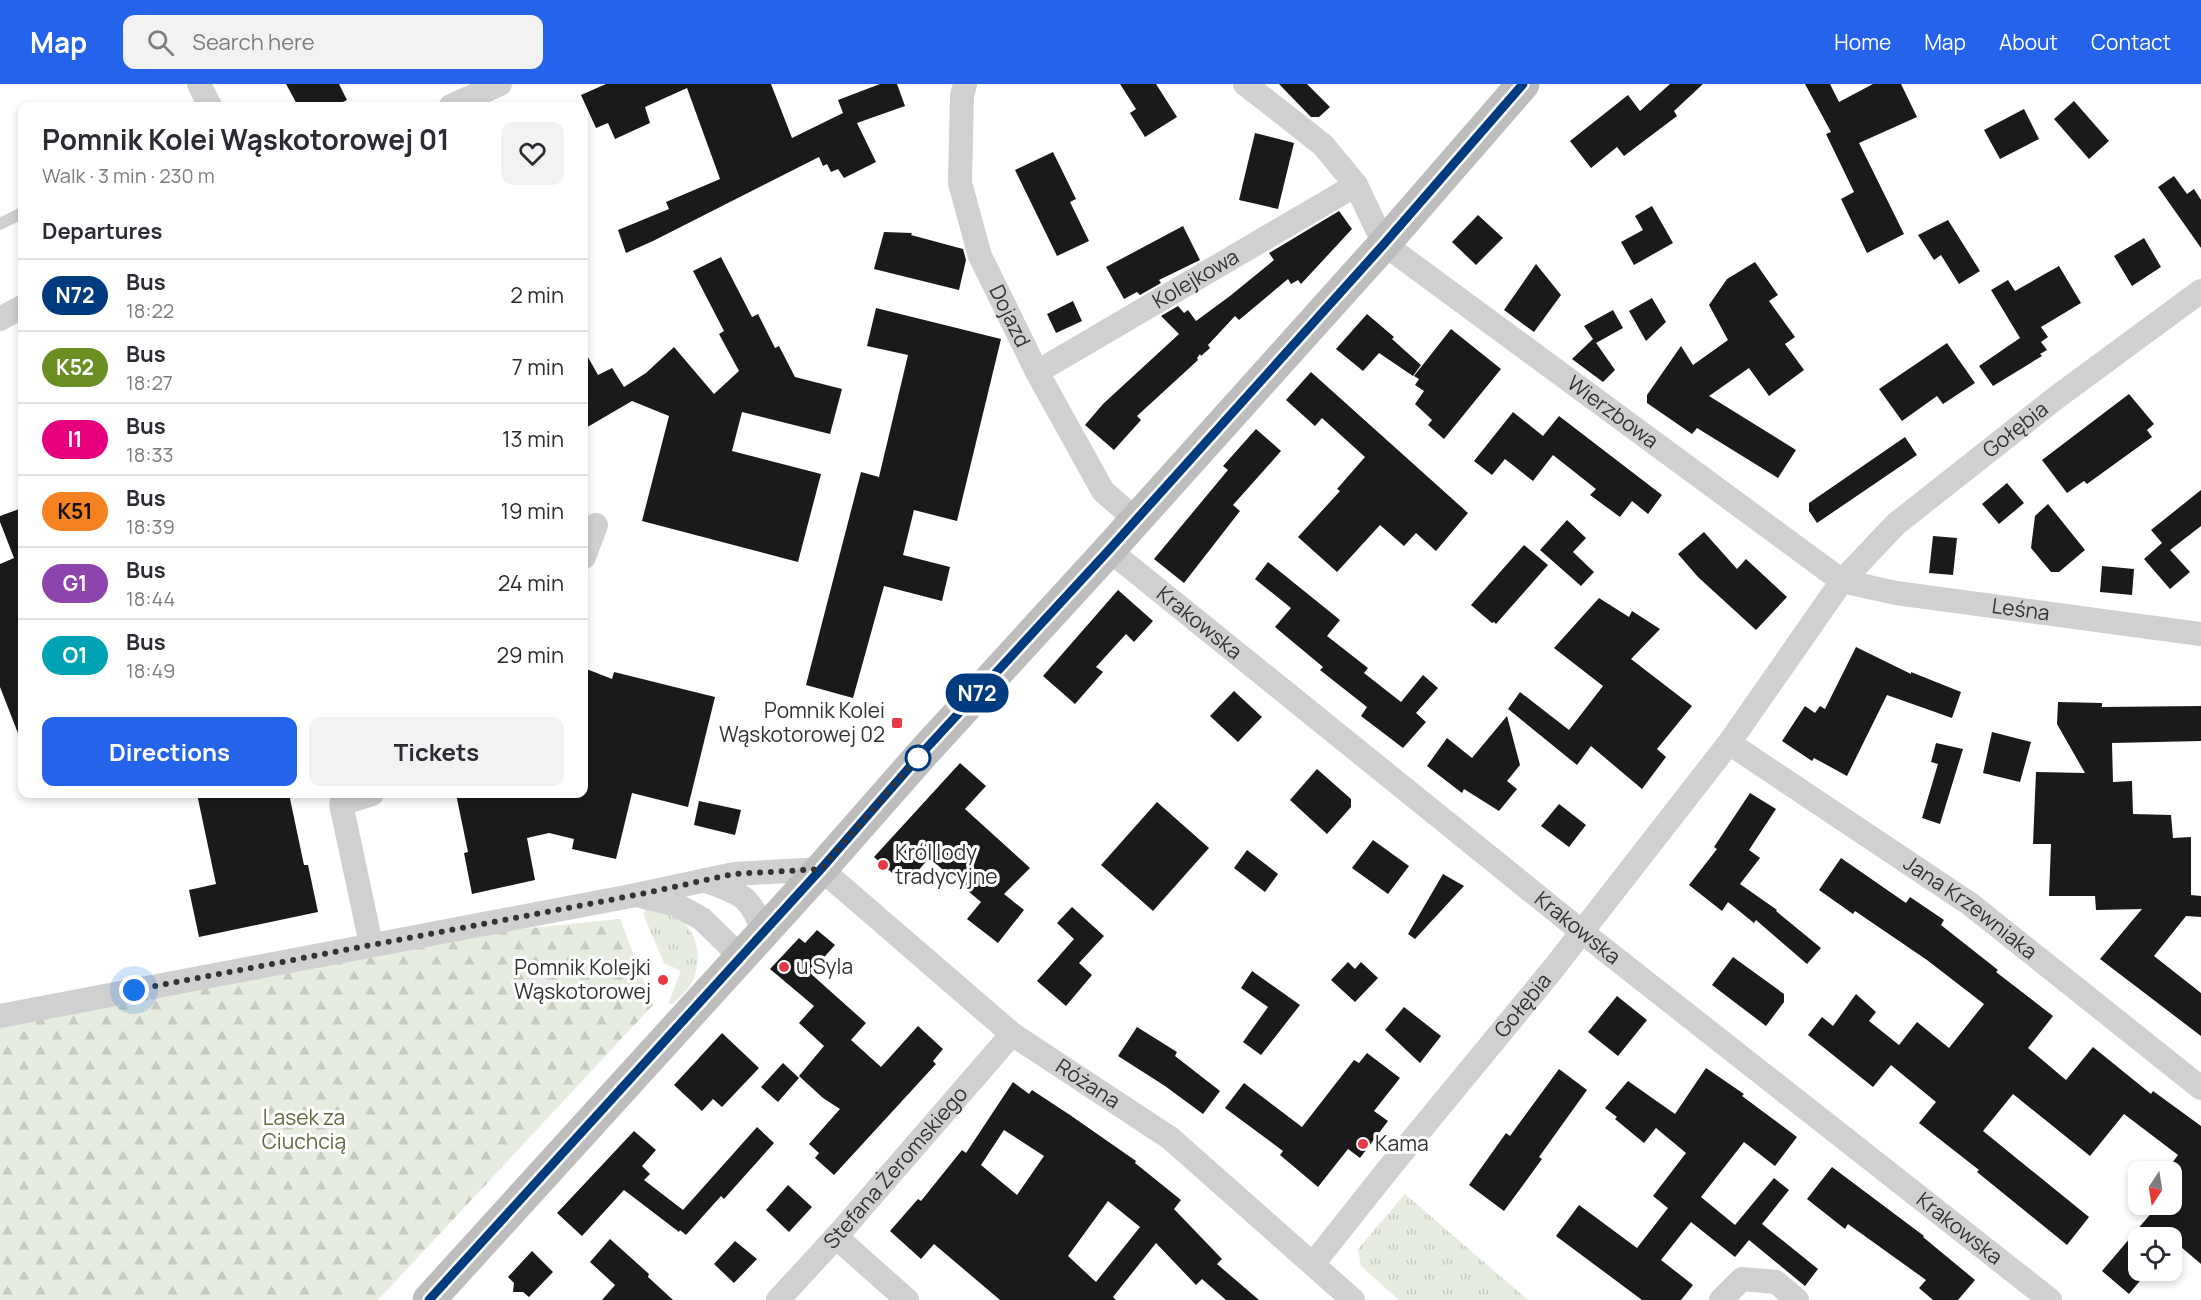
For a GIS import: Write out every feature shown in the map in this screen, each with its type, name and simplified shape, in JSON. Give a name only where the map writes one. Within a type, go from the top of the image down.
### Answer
[{"type":"main road","points":[[429,1300],[821,869],[922,753],[1136,520],[1384,244],[1523,84]]},
{"type":"street","points":[[199,84],[208,102]]},
{"type":"street","points":[[460,102],[500,84]]},
{"type":"street","name":"Dojazd","points":[[965,84],[960,183],[980,256],[1037,372],[1103,491],[1136,520]]},
{"type":"street","points":[[1245,84],[1323,145],[1356,185],[1384,244]]},
{"type":"street","name":"Kolejkowa","points":[[1037,372],[1356,185]]},
{"type":"street","name":"Wierzbowa","points":[[1384,244],[1842,581]]},
{"type":"street","name":"Gołębia","points":[[1313,1264],[1582,932],[1729,743],[1842,581],[1896,524],[2057,397],[2201,291]]},
{"type":"street","points":[[0,319],[18,309]]},
{"type":"street","points":[[588,546],[596,525]]},
{"type":"street","name":"Krakowska","points":[[1109,550],[1582,932],[2050,1300]]},
{"type":"street","name":"Leśna","points":[[1842,581],[1905,594],[2201,634]]},
{"type":"street","name":"Jana Krzewniaka","points":[[1729,743],[1970,904],[2201,1088]]},
{"type":"street","points":[[360,798],[341,804],[371,944]]},
{"type":"street","points":[[0,1016],[636,895],[734,874],[821,869]]},
{"type":"street","name":"Różana","points":[[821,869],[1012,1034],[1170,1138],[1353,1300]]},
{"type":"street","points":[[704,880],[742,895],[756,913],[763,932]]},
{"type":"street","points":[[636,895],[675,904],[702,919],[741,957]]},
{"type":"street","name":"Stefana Żeromskiego","points":[[778,1300],[836,1237],[1012,1034]]},
{"type":"street","points":[[836,1237],[907,1300]]},
{"type":"street","points":[[1721,1300],[1742,1279],[1776,1282],[1797,1300]]},
{"type":"lane","points":[[0,224],[18,215]]},
{"type":"green space","points":[[645,909],[663,912],[680,919],[687,925],[695,942],[698,961],[693,979],[689,987],[673,1004],[668,1004],[681,971],[664,963],[644,916]]},
{"type":"green space","name":"Lasek za Ciuchcią","points":[[620,919],[653,1005],[378,1300],[0,1300],[0,1016],[371,944]]},
{"type":"green space","points":[[1405,1194],[1528,1300],[1399,1300],[1361,1266],[1358,1249]]},
{"type":"building","points":[[286,84],[339,84],[347,100],[343,102],[296,102]]},
{"type":"building","points":[[606,84],[771,84],[792,138],[843,113],[838,100],[880,84],[897,84],[905,106],[857,123],[876,162],[844,178],[838,169],[831,172],[827,164],[823,166],[819,157],[626,253],[618,230],[669,209],[666,202],[720,179],[687,88],[645,107],[650,123],[615,139],[608,123],[596,128],[588,110],[588,102],[584,102],[581,95]]},
{"type":"building","points":[[1120,84],[1156,84],[1177,117],[1145,137],[1130,113],[1136,109]]},
{"type":"building","points":[[1279,84],[1307,84],[1330,107],[1319,117],[1311,117]]},
{"type":"building","points":[[1670,84],[1703,84],[1674,111],[1677,116],[1624,156],[1617,147],[1591,168],[1570,141],[1628,95],[1640,111]]},
{"type":"building","points":[[1805,84],[1830,84],[1839,102],[1873,84],[1901,84],[1917,117],[1859,143],[1904,234],[1867,253],[1841,199],[1854,192],[1826,134],[1831,132]]},
{"type":"building","points":[[2074,101],[2109,141],[2089,159],[2054,119]]},
{"type":"building","points":[[2024,109],[2039,139],[2000,159],[1984,130]]},
{"type":"building","points":[[1255,133],[1294,143],[1278,209],[1239,200]]},
{"type":"building","points":[[1053,152],[1076,199],[1070,202],[1089,241],[1057,256],[1015,170]]},
{"type":"building","points":[[2174,176],[2187,194],[2194,189],[2201,200],[2201,248],[2158,187]]},
{"type":"building","points":[[1652,206],[1673,243],[1634,265],[1621,242],[1643,230],[1635,216]]},
{"type":"building","points":[[1339,211],[1352,229],[1301,284],[1298,280],[1291,284],[1288,279],[1239,320],[1235,316],[1208,345],[1210,348],[1201,356],[1200,354],[1198,360],[1137,416],[1141,420],[1114,450],[1085,425],[1103,404],[1179,334],[1161,316],[1178,306],[1184,313],[1188,310],[1196,321],[1274,260],[1269,253]]},
{"type":"building","points":[[1478,215],[1503,238],[1476,265],[1452,242]]},
{"type":"building","points":[[1948,220],[1980,271],[1959,284],[1941,255],[1934,260],[1918,235]]},
{"type":"building","points":[[1183,226],[1200,260],[1159,280],[1161,283],[1140,295],[1137,292],[1124,299],[1106,267]]},
{"type":"building","points":[[884,232],[912,233],[911,235],[963,249],[966,260],[959,290],[874,269]]},
{"type":"building","points":[[2144,238],[2161,267],[2132,286],[2114,256]]},
{"type":"building","points":[[721,257],[752,317],[758,314],[775,348],[779,346],[795,377],[842,389],[830,434],[742,412],[732,451],[821,474],[798,562],[642,521],[669,416],[632,401],[588,427],[588,357],[598,375],[612,368],[624,387],[646,373],[674,347],[714,394],[739,371],[719,334],[724,331],[693,271]]},
{"type":"building","points":[[1755,262],[1778,295],[1769,301],[1795,337],[1785,344],[1804,370],[1769,396],[1749,368],[1709,396],[1796,450],[1778,478],[1697,428],[1692,434],[1647,403],[1647,395],[1681,346],[1693,365],[1728,340],[1709,305],[1727,279]]},
{"type":"building","points":[[1536,264],[1561,295],[1534,332],[1504,310]]},
{"type":"building","points":[[2059,266],[2081,303],[2041,327],[2048,337],[2041,342],[2047,350],[2040,354],[2042,356],[1993,386],[1979,366],[2020,338],[1991,290],[2008,280],[2015,291]]},
{"type":"building","points":[[1652,298],[1666,322],[1646,341],[1629,311]]},
{"type":"building","points":[[1073,301],[1082,321],[1056,333],[1047,314]]},
{"type":"building","points":[[876,308],[1001,339],[957,521],[914,510],[903,555],[950,567],[942,601],[884,586],[853,698],[806,685],[861,472],[879,477],[908,355],[867,346]]},
{"type":"building","points":[[1613,310],[1623,328],[1596,343],[1615,370],[1603,382],[1572,359],[1593,339],[1584,326]]},
{"type":"building","points":[[1367,314],[1394,337],[1392,339],[1421,365],[1413,376],[1379,353],[1363,371],[1336,349]]},
{"type":"building","points":[[1451,329],[1501,369],[1444,439],[1428,425],[1432,420],[1415,404],[1424,391],[1415,385],[1419,379],[1414,376]]},
{"type":"building","points":[[1947,343],[1975,383],[1943,404],[1937,396],[1902,421],[1879,389]]},
{"type":"building","points":[[1311,372],[1468,513],[1436,551],[1416,533],[1404,546],[1380,525],[1337,572],[1298,537],[1340,491],[1337,489],[1365,457],[1322,418],[1315,426],[1286,400]]},
{"type":"building","points":[[2129,394],[2154,424],[2147,430],[2152,437],[2087,484],[2084,481],[2067,493],[2042,460]]},
{"type":"building","points":[[1513,412],[1543,436],[1559,416],[1662,495],[1648,514],[1632,501],[1620,517],[1590,495],[1596,489],[1553,455],[1533,481],[1505,459],[1492,475],[1474,461]]},
{"type":"building","points":[[1256,429],[1281,451],[1233,505],[1240,511],[1184,583],[1154,559],[1228,470],[1223,466]]},
{"type":"building","points":[[1905,437],[1917,455],[1817,523],[1809,511],[1809,503]]},
{"type":"building","points":[[2007,483],[2024,503],[1999,524],[1982,504]]},
{"type":"building","points":[[2201,490],[2201,526],[2170,550],[2190,572],[2170,589],[2144,559],[2162,543],[2151,530]]},
{"type":"building","points":[[2048,504],[2085,550],[2059,572],[2051,572],[2031,548],[2035,516]]},
{"type":"building","points":[[18,509],[18,733],[0,687],[0,564],[14,558],[0,522],[0,516]]},
{"type":"building","points":[[1567,520],[1586,538],[1573,552],[1594,572],[1581,586],[1540,550]]},
{"type":"building","points":[[1704,532],[1737,569],[1746,559],[1787,597],[1756,630],[1698,577],[1678,554]]},
{"type":"building","points":[[1933,536],[1957,538],[1953,575],[1929,573]]},
{"type":"building","points":[[1524,545],[1548,565],[1496,624],[1492,623],[1471,605]]},
{"type":"building","points":[[1268,562],[1340,620],[1327,636],[1368,668],[1364,673],[1401,702],[1423,675],[1438,688],[1416,713],[1426,722],[1403,748],[1361,716],[1367,707],[1320,670],[1323,667],[1275,627],[1291,608],[1255,579]]},
{"type":"building","points":[[2102,566],[2134,569],[2132,595],[2100,592]]},
{"type":"building","points":[[1118,590],[1153,621],[1134,642],[1126,634],[1096,667],[1103,672],[1075,704],[1043,676]]},
{"type":"building","points":[[1599,598],[1629,617],[1632,611],[1660,629],[1631,659],[1692,706],[1657,749],[1666,757],[1642,789],[1591,746],[1577,765],[1508,709],[1520,692],[1569,730],[1603,686],[1554,648]]},
{"type":"building","points":[[1856,647],[1911,674],[1911,672],[1961,692],[1952,718],[1887,695],[1847,776],[1814,758],[1812,761],[1782,741],[1805,706],[1815,713],[1820,706],[1825,709]]},
{"type":"building","points":[[588,670],[612,679],[614,672],[715,697],[688,807],[632,793],[616,859],[572,849],[574,839],[549,833],[527,838],[535,880],[472,894],[464,853],[468,852],[457,798],[588,798]]},
{"type":"building","points":[[1234,691],[1262,717],[1238,742],[1210,716]]},
{"type":"building","points":[[2058,702],[2102,703],[2102,707],[2201,706],[2201,741],[2112,743],[2113,782],[2132,781],[2133,814],[2171,815],[2173,838],[2191,837],[2191,895],[2201,896],[2201,917],[2186,916],[2154,956],[2201,993],[2201,1036],[2100,959],[2142,909],[2096,910],[2095,896],[2049,896],[2051,844],[2033,844],[2036,772],[2085,773],[2057,724]]},
{"type":"building","points":[[1507,716],[1520,765],[1507,781],[1517,789],[1499,811],[1464,789],[1462,793],[1427,766],[1447,738],[1472,758]]},
{"type":"building","points":[[1992,732],[2031,742],[2020,782],[1983,773]]},
{"type":"building","points":[[1936,743],[1963,749],[1940,824],[1922,818],[1938,764],[1931,762]]},
{"type":"building","points":[[960,763],[986,786],[965,809],[1030,868],[1004,894],[1024,910],[998,943],[967,919],[981,902],[929,858],[906,885],[874,857]]},
{"type":"building","points":[[1317,769],[1351,799],[1351,807],[1327,834],[1290,800]]},
{"type":"building","points":[[1750,793],[1776,809],[1749,850],[1760,858],[1740,884],[1777,910],[1821,948],[1807,964],[1756,920],[1754,923],[1728,902],[1722,911],[1689,885],[1717,849],[1714,847]]},
{"type":"building","points":[[198,798],[290,798],[304,865],[308,865],[318,912],[199,937],[189,890],[216,884]]},
{"type":"building","points":[[699,801],[741,810],[735,835],[694,825]]},
{"type":"building","points":[[1157,802],[1209,848],[1153,911],[1101,865]]},
{"type":"building","points":[[1559,804],[1586,825],[1569,847],[1541,826]]},
{"type":"building","points":[[1373,840],[1409,866],[1388,894],[1352,868]]},
{"type":"building","points":[[1247,850],[1278,874],[1265,892],[1234,868]]},
{"type":"building","points":[[1841,858],[1906,903],[1910,897],[1944,920],[1941,925],[2053,1016],[2028,1048],[2066,1080],[2093,1047],[2151,1094],[2153,1091],[2201,1126],[2201,1264],[2182,1248],[2182,1227],[2139,1227],[2150,1215],[2182,1215],[2182,1161],[2174,1161],[2178,1155],[2124,1114],[2090,1156],[2013,1094],[1983,1131],[2089,1217],[2067,1245],[1977,1172],[1979,1170],[1919,1123],[1936,1102],[1891,1065],[1873,1087],[1808,1035],[1822,1017],[1833,1026],[1856,994],[1876,1012],[1869,1021],[1899,1045],[1917,1022],[1949,1048],[1984,1004],[1927,960],[1855,911],[1853,914],[1819,890]]},
{"type":"building","points":[[1443,874],[1464,886],[1415,939],[1408,934]]},
{"type":"building","points":[[1072,907],[1104,936],[1079,963],[1092,975],[1066,1006],[1037,981],[1074,939],[1057,923]]},
{"type":"building","points":[[817,930],[835,945],[810,973],[866,1023],[851,1040],[881,1067],[918,1026],[943,1049],[933,1061],[936,1064],[834,1175],[815,1158],[819,1153],[809,1144],[840,1109],[823,1098],[799,1076],[824,1046],[799,1023],[814,1006],[770,969],[799,938],[805,943]]},
{"type":"building","points":[[1733,957],[1784,994],[1784,1002],[1766,1026],[1712,985]]},
{"type":"building","points":[[1348,962],[1355,969],[1361,962],[1378,978],[1355,1002],[1331,980]]},
{"type":"building","points":[[1252,971],[1300,1005],[1261,1055],[1243,1042],[1268,1007],[1241,988]]},
{"type":"building","points":[[1617,996],[1647,1020],[1618,1056],[1588,1032]]},
{"type":"building","points":[[1404,1007],[1441,1036],[1420,1063],[1385,1030]]},
{"type":"building","points":[[1137,1027],[1177,1052],[1175,1056],[1220,1091],[1203,1114],[1118,1056]]},
{"type":"building","points":[[722,1033],[759,1068],[722,1107],[713,1099],[702,1111],[674,1085]]},
{"type":"building","points":[[1367,1053],[1400,1078],[1374,1111],[1388,1121],[1360,1158],[1348,1149],[1318,1187],[1280,1155],[1283,1151],[1225,1108],[1244,1083],[1302,1127],[1354,1060],[1359,1063]]},
{"type":"building","points":[[783,1063],[799,1078],[778,1102],[761,1087]]},
{"type":"building","points":[[1706,1068],[1744,1094],[1742,1096],[1797,1137],[1775,1166],[1744,1142],[1701,1197],[1735,1225],[1774,1178],[1789,1190],[1762,1224],[1818,1269],[1805,1286],[1749,1240],[1735,1257],[1691,1222],[1661,1260],[1693,1285],[1681,1300],[1642,1300],[1556,1236],[1579,1205],[1637,1248],[1668,1208],[1653,1196],[1686,1153],[1656,1128],[1644,1143],[1605,1108],[1628,1081],[1675,1114]]},
{"type":"building","points":[[1559,1069],[1587,1090],[1539,1157],[1542,1159],[1504,1211],[1469,1185],[1506,1133],[1510,1136]]},
{"type":"building","points":[[1013,1082],[1029,1094],[1032,1090],[1136,1161],[1135,1163],[1181,1200],[1174,1209],[1222,1259],[1217,1264],[1259,1300],[1226,1300],[1202,1279],[1196,1285],[1156,1243],[1113,1297],[1116,1300],[1000,1300],[934,1244],[921,1259],[890,1231],[918,1199],[921,1201],[962,1150],[966,1153]],"holes":[[[1004,1130],[1044,1156],[1017,1195],[981,1165]],[[1108,1201],[1140,1227],[1096,1282],[1068,1256]]]},
{"type":"building","points":[[757,1127],[774,1143],[724,1199],[721,1196],[686,1235],[624,1190],[582,1236],[557,1213],[634,1131],[656,1150],[642,1166],[650,1174],[644,1180],[683,1210]]},
{"type":"building","points":[[1832,1167],[1924,1236],[1975,1280],[1958,1300],[1933,1300],[1919,1288],[1926,1280],[1848,1224],[1845,1229],[1807,1199]]},
{"type":"building","points":[[788,1185],[812,1207],[789,1232],[766,1210]]},
{"type":"building","points":[[610,1239],[649,1274],[648,1277],[673,1300],[602,1300],[615,1285],[590,1262]]},
{"type":"building","points":[[2128,1240],[2128,1281],[2140,1281],[2129,1294],[2102,1271]]},
{"type":"building","points":[[735,1241],[757,1259],[734,1283],[714,1264]]},
{"type":"building","points":[[532,1251],[553,1272],[529,1297],[523,1292],[513,1292],[514,1283],[508,1277]]},
{"type":"bus line","name":"N72","points":[[429,1300],[821,869],[922,753],[1109,550],[1384,244],[1523,84]]},
{"type":"place","name":"Pomnik Kolei Wąskotorowej 02","points":[[897,723]]},
{"type":"place","name":"Król lody tradycyjne","points":[[883,865]]},
{"type":"place","name":"u Syla","points":[[784,967]]},
{"type":"place","name":"Pomnik Kolejki Wąskotorowej","points":[[663,980]]},
{"type":"place","name":"Kama","points":[[1363,1144]]},
{"type":"route","points":[[134,990],[636,895],[734,874],[821,869],[922,753],[918,758]]}]
